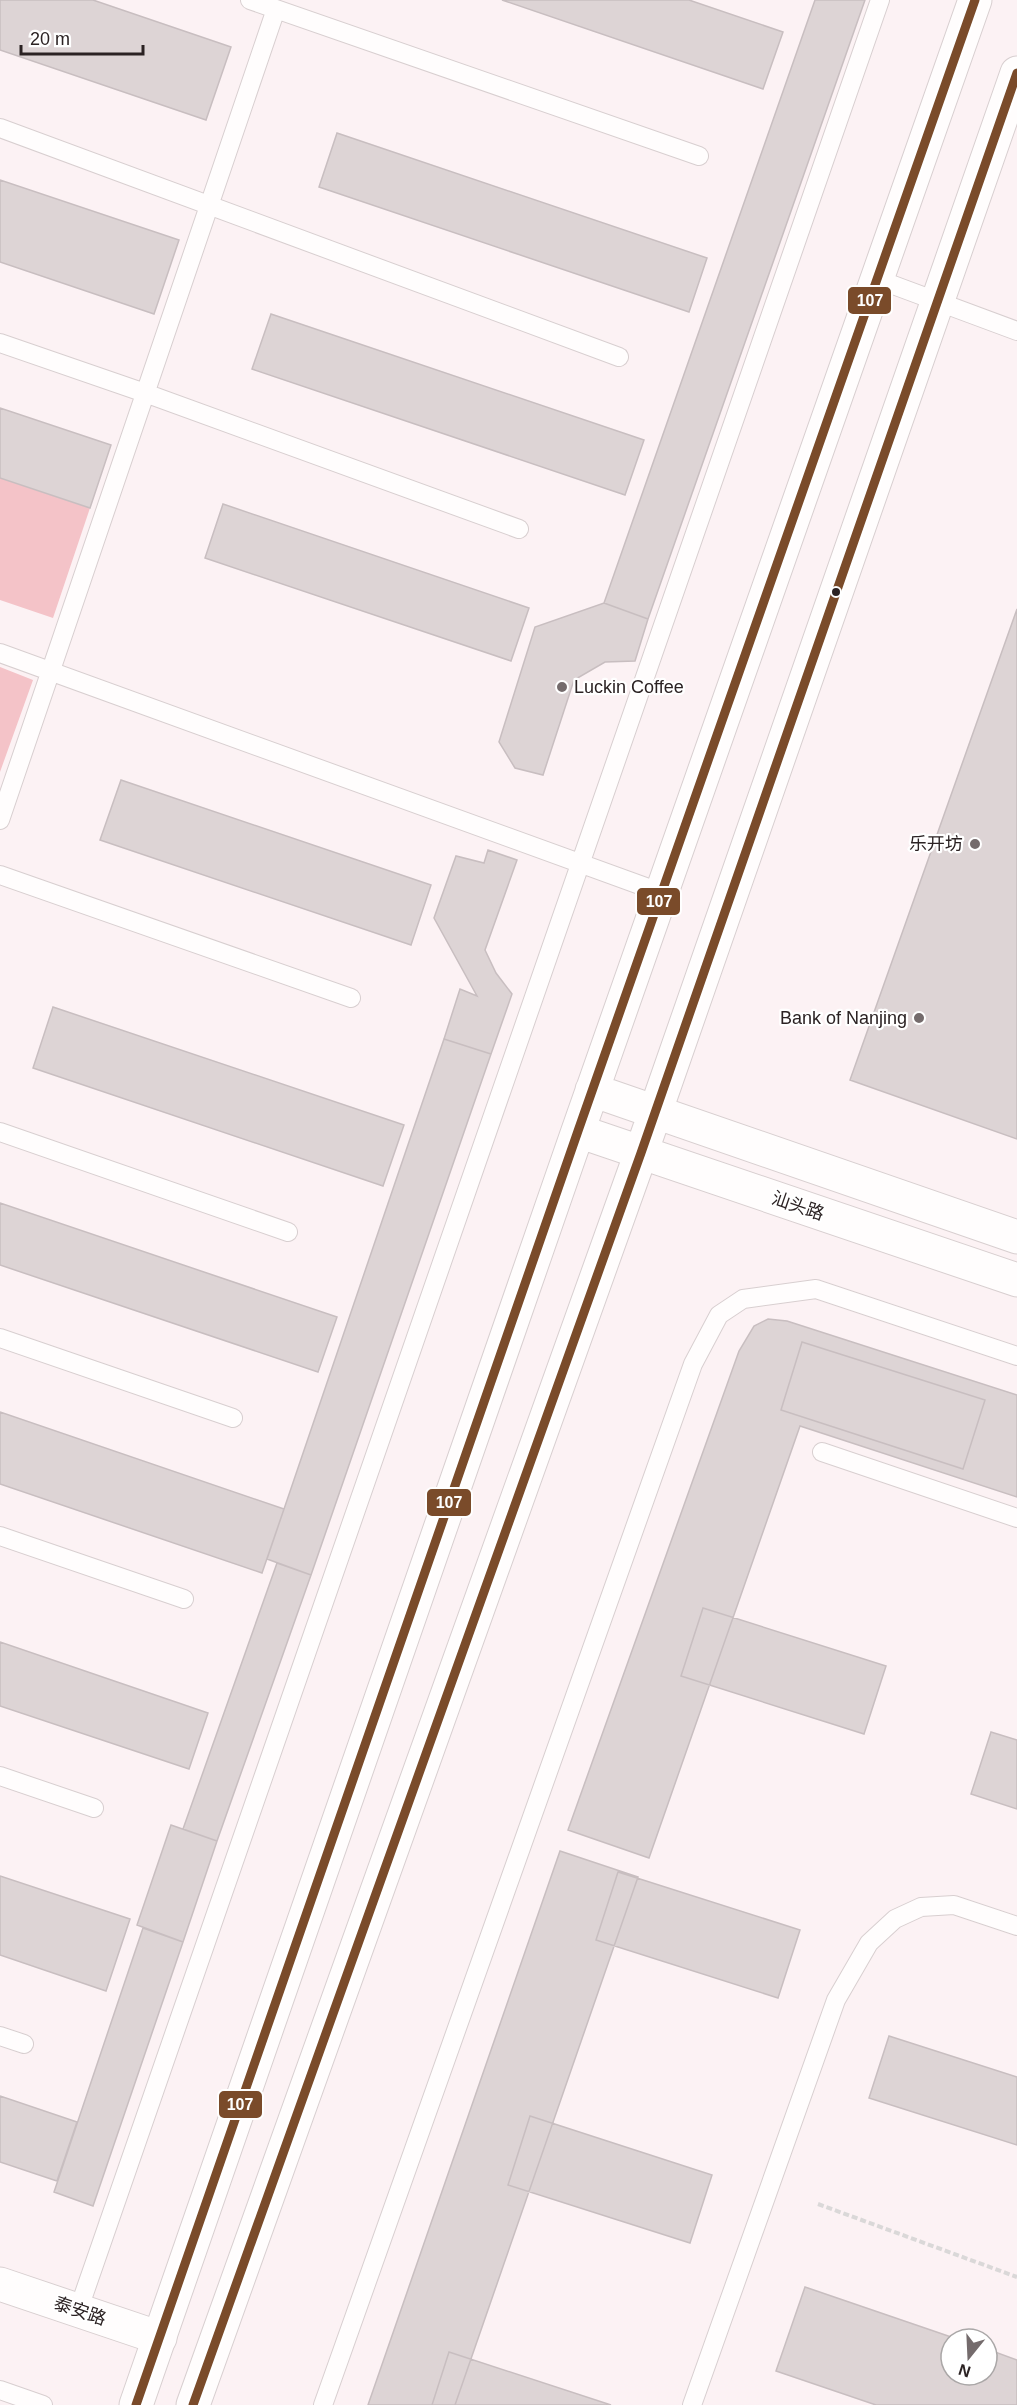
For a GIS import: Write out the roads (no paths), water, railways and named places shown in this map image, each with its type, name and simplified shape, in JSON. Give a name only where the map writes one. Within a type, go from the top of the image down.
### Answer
[{"type":"street","points":[[136,2405],[592,1090],[975,0]]},
{"type":"street","points":[[193,2405],[641,1153],[1017,73]]},
{"type":"street","points":[[592,1090],[1017,1237]]},
{"type":"street","name":"汕头路","points":[[578,1131],[1017,1280]]},
{"type":"street","name":"泰安路","points":[[0,2284],[159,2338]]},
{"type":"lane","points":[[250,0],[699,156]]},
{"type":"lane","points":[[78,2311],[879,0]]},
{"type":"lane","points":[[0,820],[276,9]]},
{"type":"lane","points":[[0,128],[619,357]]},
{"type":"lane","points":[[877,279],[1017,331]]},
{"type":"lane","points":[[0,343],[145,393],[519,529]]},
{"type":"lane","points":[[0,653],[662,893]]},
{"type":"lane","points":[[0,875],[351,998]]},
{"type":"lane","points":[[0,1132],[288,1232]]},
{"type":"lane","points":[[323,2405],[689,1375],[718,1315],[743,1299],[816,1289],[1017,1356]]},
{"type":"lane","points":[[0,1338],[233,1418]]},
{"type":"lane","points":[[822,1452],[1017,1518]]},
{"type":"lane","points":[[0,1536],[184,1599]]},
{"type":"lane","points":[[0,1776],[94,1808]]},
{"type":"lane","points":[[692,2405],[836,2000],[869,1943],[895,1919],[921,1907],[954,1905],[1017,1926]]},
{"type":"lane","points":[[0,2036],[24,2044]]},
{"type":"lane","points":[[0,2390],[43,2405]]},
{"type":"place","name":"Luckin Coffee","points":[[562,687]]},
{"type":"place","name":"乐开坊","points":[[975,844]]},
{"type":"place","name":"Bank of Nanjing","points":[[919,1018]]}]
